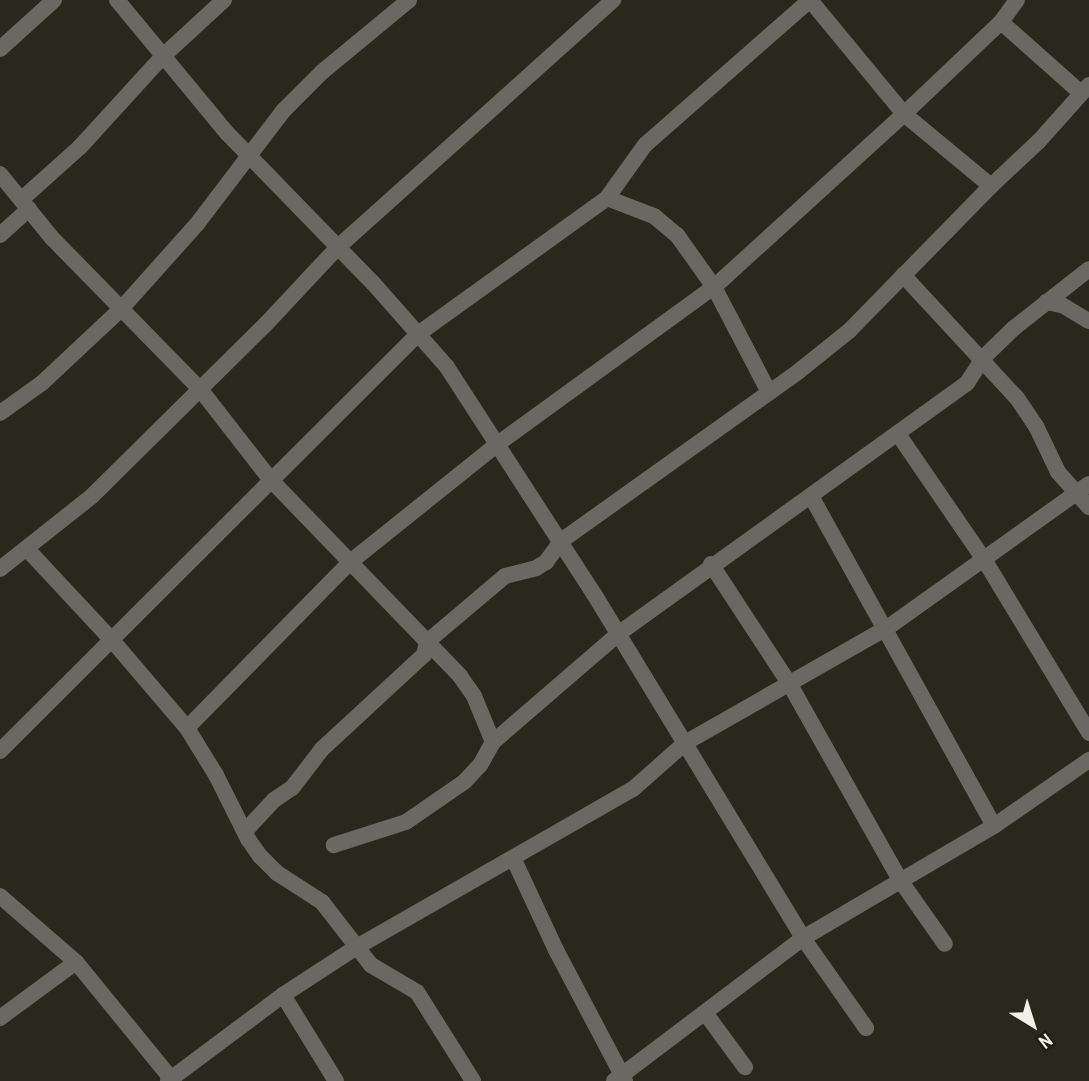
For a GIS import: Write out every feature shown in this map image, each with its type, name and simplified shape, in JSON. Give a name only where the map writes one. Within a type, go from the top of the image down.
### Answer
[{"type":"street","points":[[0,49],[54,0]]},
{"type":"street","points":[[117,0],[227,133],[338,247],[447,368],[499,443],[561,541],[803,938],[866,1028]]},
{"type":"street","points":[[0,234],[163,56],[224,0]]},
{"type":"street","points":[[0,413],[42,383],[121,309],[197,224],[283,111],[322,72],[409,0]]},
{"type":"street","points":[[0,569],[92,496],[200,390],[338,247],[613,0]]},
{"type":"street","points":[[0,751],[418,334],[607,198],[645,145],[810,0],[904,114],[991,186]]},
{"type":"street","points":[[187,728],[349,563],[499,443],[714,287],[904,114],[1000,22],[1017,0]]},
{"type":"street","points":[[246,830],[274,800],[292,789],[322,749],[424,655],[427,642],[506,576],[536,568],[546,562],[561,541],[769,392],[849,331],[991,186],[1040,141],[1085,89],[1000,22]]},
{"type":"street","points":[[0,174],[52,238],[200,390],[270,480],[427,642],[474,696],[493,742]]},
{"type":"street","points":[[607,198],[654,216],[668,226],[714,287],[769,392]]},
{"type":"street","points":[[334,845],[388,830],[427,808],[464,782],[480,765],[493,742],[618,634],[711,564],[811,496],[967,383],[982,358],[1046,302],[1089,269]]},
{"type":"street","points":[[903,275],[982,358],[1024,407],[1058,472],[1089,508]]},
{"type":"street","points":[[1046,302],[1062,305],[1089,321]]},
{"type":"street","points":[[898,434],[985,561],[1089,733]]},
{"type":"street","points":[[0,896],[76,962],[171,1080],[283,995],[355,948],[514,860],[633,789],[685,743],[887,628],[985,561],[1089,484]]},
{"type":"street","points":[[811,496],[887,628],[994,826]]},
{"type":"street","points":[[27,549],[111,639],[187,728],[260,856],[277,873],[322,902],[355,948],[376,968],[417,992],[473,1081]]},
{"type":"street","points":[[711,564],[789,683],[900,880],[945,944]]},
{"type":"street","points":[[514,860],[620,1079],[803,938],[994,826],[1089,760]]},
{"type":"street","points":[[0,1018],[76,962]]},
{"type":"street","points":[[283,995],[336,1081]]},
{"type":"street","points":[[706,1014],[745,1067]]}]
